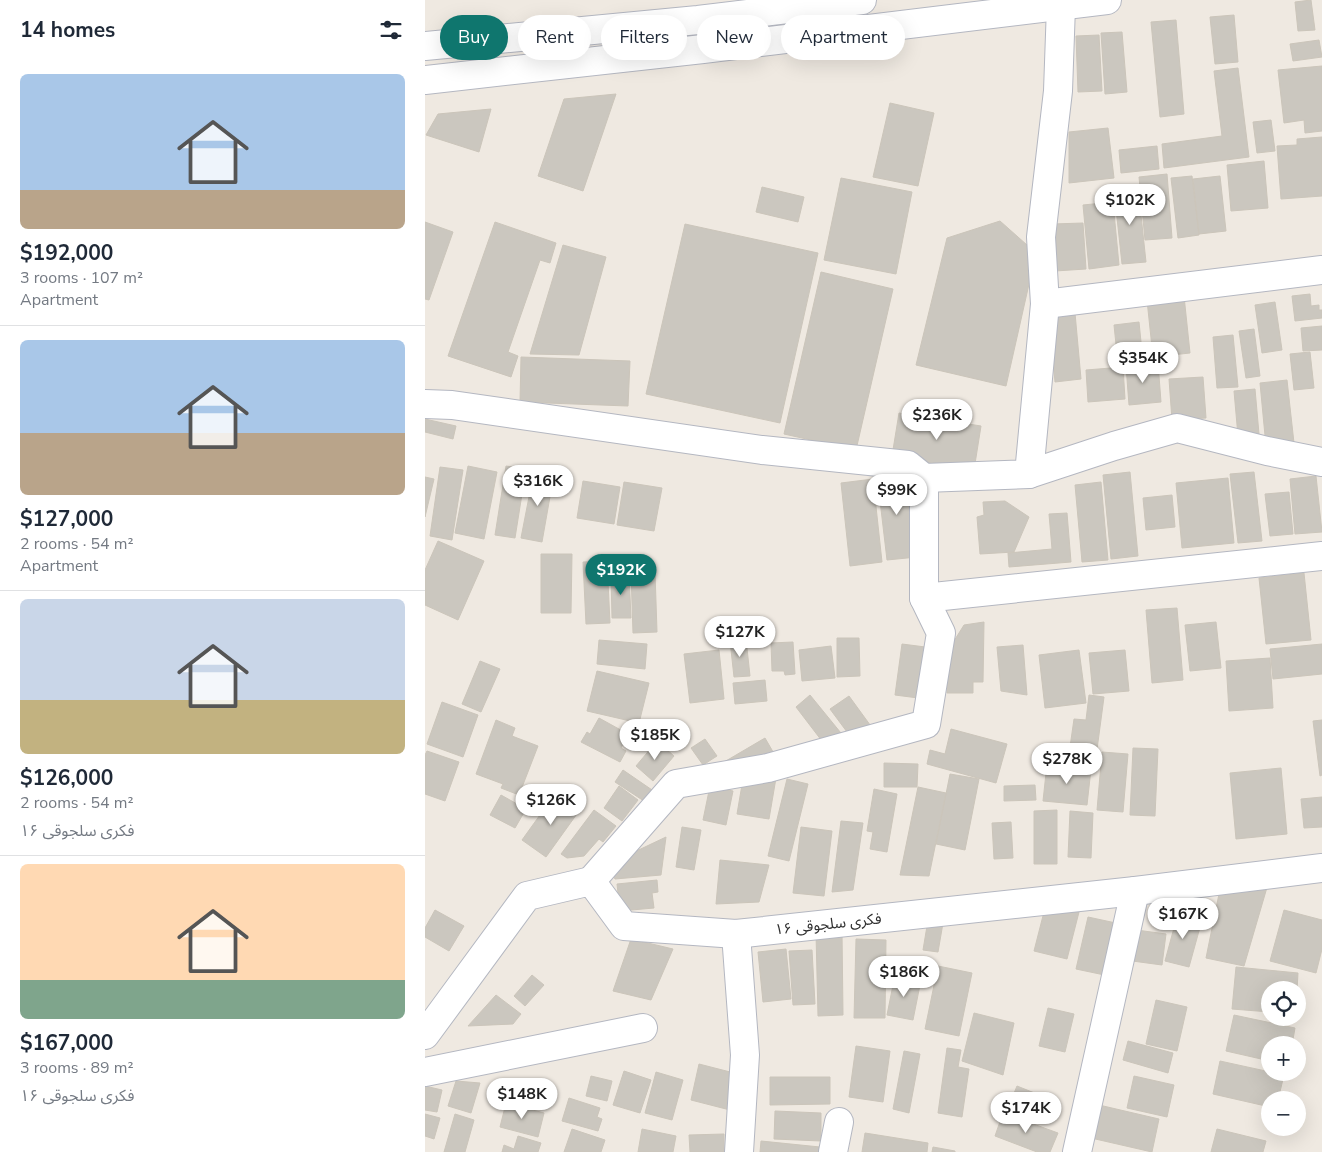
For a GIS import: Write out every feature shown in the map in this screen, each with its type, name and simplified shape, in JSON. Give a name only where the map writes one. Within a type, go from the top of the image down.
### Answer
[{"type":"street","points":[[425,46],[699,20],[862,0]]},
{"type":"street","points":[[425,80],[732,46],[1107,0]]},
{"type":"street","points":[[1029,474],[1045,304],[1041,237],[1058,91],[1061,6]]},
{"type":"street","points":[[1045,304],[1322,270]]},
{"type":"street","points":[[425,404],[452,405],[762,450],[908,465],[924,478],[1029,474],[1114,446],[1177,428],[1267,451],[1322,462]]},
{"type":"street","points":[[425,1035],[527,896],[591,881],[676,784],[768,768],[926,724],[941,633],[924,598],[924,478]]},
{"type":"street","points":[[924,598],[1322,556]]},
{"type":"street","name":"فکری سلجوقی ۱۶","points":[[591,881],[624,926],[736,934],[1135,891],[1322,868]]},
{"type":"street","points":[[1077,1152],[1135,891]]},
{"type":"street","points":[[736,934],[745,1055],[739,1152]]},
{"type":"street","points":[[425,1072],[643,1028]]},
{"type":"street","points":[[833,1152],[839,1122]]},
{"type":"building","points":[[1311,0],[1315,30],[1298,31],[1295,2]]},
{"type":"building","points":[[1234,15],[1238,62],[1215,64],[1210,17]]},
{"type":"building","points":[[1176,20],[1184,114],[1160,117],[1151,22]]},
{"type":"building","points":[[1122,32],[1127,92],[1105,94],[1101,33]]},
{"type":"building","points":[[1099,35],[1102,91],[1078,92],[1076,36]]},
{"type":"building","points":[[1319,40],[1322,57],[1293,61],[1290,44]]},
{"type":"building","points":[[1322,66],[1322,131],[1305,133],[1304,120],[1284,123],[1278,70]]},
{"type":"building","points":[[1238,68],[1249,157],[1164,168],[1162,144],[1222,136],[1214,71]]},
{"type":"building","points":[[616,94],[583,191],[538,176],[564,99]]},
{"type":"building","points":[[890,103],[934,113],[918,186],[873,177]]},
{"type":"building","points":[[491,109],[479,152],[426,135],[438,114]]},
{"type":"building","points":[[1271,120],[1275,151],[1257,153],[1253,122]]},
{"type":"building","points":[[1108,128],[1114,178],[1069,183],[1069,132]]},
{"type":"building","points":[[1322,137],[1322,196],[1281,199],[1277,146],[1297,145],[1297,139]]},
{"type":"building","points":[[1157,146],[1159,169],[1121,173],[1119,150]]},
{"type":"building","points":[[1264,161],[1268,208],[1231,211],[1227,165]]},
{"type":"building","points":[[1167,174],[1172,238],[1145,240],[1139,177]]},
{"type":"building","points":[[1192,176],[1199,235],[1178,238],[1171,178]]},
{"type":"building","points":[[1220,176],[1226,231],[1199,234],[1193,179]]},
{"type":"building","points":[[841,178],[912,192],[896,274],[824,260]]},
{"type":"building","points":[[762,187],[804,197],[798,222],[756,212]]},
{"type":"building","points":[[1138,187],[1146,262],[1122,264],[1114,190]]},
{"type":"building","points":[[1113,202],[1119,265],[1089,269],[1083,205]]},
{"type":"building","points":[[1000,221],[1036,253],[1006,386],[916,365],[947,238]]},
{"type":"building","points":[[425,222],[453,232],[429,300],[425,299]]},
{"type":"building","points":[[495,222],[556,243],[550,263],[540,260],[508,352],[518,356],[511,377],[448,356]]},
{"type":"building","points":[[1083,223],[1086,269],[1055,271],[1053,224]]},
{"type":"building","points":[[685,224],[818,253],[780,423],[646,394]]},
{"type":"building","points":[[563,245],[606,257],[579,355],[530,354]]},
{"type":"building","points":[[821,272],[893,289],[856,450],[784,434]]},
{"type":"building","points":[[1310,294],[1311,306],[1319,305],[1319,310],[1322,310],[1322,318],[1295,321],[1292,296]]},
{"type":"building","points":[[1184,296],[1190,353],[1153,357],[1147,300]]},
{"type":"building","points":[[1275,302],[1282,350],[1262,353],[1255,305]]},
{"type":"building","points":[[1075,313],[1081,379],[1055,382],[1049,316]]},
{"type":"building","points":[[1139,322],[1142,352],[1117,354],[1114,325]]},
{"type":"building","points":[[1322,326],[1322,350],[1303,351],[1301,328]]},
{"type":"building","points":[[1254,329],[1260,376],[1246,378],[1239,331]]},
{"type":"building","points":[[1233,335],[1238,387],[1217,388],[1213,337]]},
{"type":"building","points":[[1310,352],[1314,388],[1294,390],[1290,354]]},
{"type":"building","points":[[521,357],[630,361],[628,406],[520,402]]},
{"type":"building","points":[[1158,363],[1161,402],[1129,405],[1126,366]]},
{"type":"building","points":[[1123,367],[1125,399],[1088,402],[1086,370]]},
{"type":"building","points":[[1203,377],[1206,418],[1172,420],[1169,379]]},
{"type":"building","points":[[1287,380],[1294,443],[1266,446],[1260,383]]},
{"type":"building","points":[[1255,389],[1259,434],[1238,436],[1234,391]]},
{"type":"building","points":[[899,413],[981,426],[974,470],[892,456]]},
{"type":"building","points":[[425,419],[456,426],[453,439],[425,432]]},
{"type":"building","points":[[468,466],[497,472],[484,539],[455,533]]},
{"type":"building","points":[[506,466],[526,469],[515,538],[495,535]]},
{"type":"building","points":[[440,467],[463,470],[452,540],[430,536]]},
{"type":"building","points":[[534,471],[554,474],[542,542],[521,538]]},
{"type":"building","points":[[907,472],[917,557],[887,560],[877,475]]},
{"type":"building","points":[[1130,472],[1138,556],[1111,559],[1103,475]]},
{"type":"building","points":[[1254,472],[1262,541],[1238,543],[1230,474]]},
{"type":"building","points":[[1316,476],[1322,532],[1295,534],[1290,479]]},
{"type":"building","points":[[425,477],[434,479],[425,517]]},
{"type":"building","points":[[1228,478],[1234,543],[1182,548],[1176,483]]},
{"type":"building","points":[[873,479],[882,562],[850,566],[841,483]]},
{"type":"building","points":[[583,481],[620,487],[614,524],[577,518]]},
{"type":"building","points":[[624,482],[662,488],[654,531],[617,525]]},
{"type":"building","points":[[1101,482],[1108,560],[1082,562],[1075,485]]},
{"type":"building","points":[[1289,492],[1293,534],[1270,536],[1265,494]]},
{"type":"building","points":[[1172,495],[1175,527],[1146,530],[1143,498]]},
{"type":"building","points":[[1005,501],[1029,517],[1014,552],[980,554],[977,517],[984,515],[983,502]]},
{"type":"building","points":[[1067,513],[1071,562],[1009,567],[1008,553],[1052,549],[1049,514]]},
{"type":"building","points":[[438,541],[484,561],[458,620],[425,605],[425,570]]},
{"type":"building","points":[[541,554],[572,554],[571,613],[541,613]]},
{"type":"building","points":[[607,561],[610,623],[586,624],[583,562]]},
{"type":"building","points":[[655,572],[657,632],[633,633],[631,573]]},
{"type":"building","points":[[1304,573],[1311,640],[1266,644],[1259,578]]},
{"type":"building","points":[[629,574],[631,618],[612,618],[611,575]]},
{"type":"building","points":[[1177,608],[1183,680],[1152,683],[1146,610]]},
{"type":"building","points":[[984,622],[983,682],[973,682],[973,693],[947,693],[949,649],[964,625]]},
{"type":"building","points":[[1216,622],[1221,668],[1190,671],[1185,625]]},
{"type":"building","points":[[837,638],[859,638],[860,676],[837,677]]},
{"type":"building","points":[[746,639],[750,676],[734,677],[730,641]]},
{"type":"building","points":[[599,640],[647,644],[645,669],[597,664]]},
{"type":"building","points":[[793,642],[795,674],[785,675],[784,671],[772,671],[771,643]]},
{"type":"building","points":[[902,644],[933,648],[926,699],[895,695]]},
{"type":"building","points":[[1322,644],[1322,674],[1273,679],[1270,649]]},
{"type":"building","points":[[1023,645],[1027,695],[1001,691],[997,647]]},
{"type":"building","points":[[831,646],[835,678],[802,681],[799,650]]},
{"type":"building","points":[[719,650],[724,699],[690,703],[684,654]]},
{"type":"building","points":[[1079,650],[1086,703],[1045,708],[1039,655]]},
{"type":"building","points":[[1125,650],[1129,691],[1093,694],[1089,653]]},
{"type":"building","points":[[1270,658],[1273,708],[1229,711],[1226,661]]},
{"type":"building","points":[[480,661],[500,669],[481,712],[462,704]]},
{"type":"building","points":[[597,671],[649,683],[639,723],[587,711]]},
{"type":"building","points":[[765,680],[767,701],[735,704],[733,683]]},
{"type":"building","points":[[810,695],[845,738],[825,745],[796,707]]},
{"type":"building","points":[[1089,695],[1104,697],[1096,757],[1069,754],[1074,719],[1086,720]]},
{"type":"building","points":[[849,696],[873,729],[850,736],[830,709]]},
{"type":"building","points":[[442,702],[478,715],[463,757],[427,744]]},
{"type":"building","points":[[599,718],[628,734],[621,748],[626,751],[620,762],[581,742],[587,732],[590,734]]},
{"type":"building","points":[[496,720],[515,728],[512,736],[538,746],[519,795],[501,788],[503,784],[476,774]]},
{"type":"building","points":[[1322,720],[1322,775],[1320,776],[1313,721]]},
{"type":"building","points":[[951,729],[1007,744],[996,783],[927,764],[930,750],[945,754]]},
{"type":"building","points":[[765,738],[776,757],[719,765]]},
{"type":"building","points":[[705,739],[717,756],[703,765],[691,748]]},
{"type":"building","points":[[657,741],[674,756],[653,781],[636,766]]},
{"type":"building","points":[[1133,748],[1158,749],[1155,816],[1130,815]]},
{"type":"building","points":[[427,751],[459,762],[445,801],[425,794],[425,755]]},
{"type":"building","points":[[1102,752],[1128,754],[1123,812],[1097,810]]},
{"type":"building","points":[[884,763],[918,764],[917,787],[884,787]]},
{"type":"building","points":[[1047,764],[1091,769],[1087,805],[1043,801]]},
{"type":"building","points":[[1281,768],[1287,834],[1236,839],[1230,773]]},
{"type":"building","points":[[623,770],[655,792],[647,803],[615,782]]},
{"type":"building","points":[[744,773],[776,778],[769,819],[737,814]]},
{"type":"building","points":[[950,774],[979,779],[965,850],[936,844]]},
{"type":"building","points":[[787,779],[808,784],[789,861],[768,856]]},
{"type":"building","points":[[1035,785],[1036,800],[1004,801],[1004,786]]},
{"type":"building","points":[[619,786],[638,800],[622,821],[604,808]]},
{"type":"building","points":[[710,786],[733,791],[726,825],[703,820]]},
{"type":"building","points":[[918,787],[946,793],[929,876],[900,875]]},
{"type":"building","points":[[874,789],[897,794],[887,852],[870,849],[873,832],[867,831]]},
{"type":"building","points":[[555,794],[579,811],[546,857],[522,840]]},
{"type":"building","points":[[501,795],[526,809],[515,828],[490,815]]},
{"type":"building","points":[[1322,797],[1322,827],[1304,828],[1301,799]]},
{"type":"building","points":[[594,810],[616,826],[603,842],[599,839],[584,856],[567,858],[561,854]]},
{"type":"building","points":[[1057,810],[1057,864],[1034,864],[1034,811]]},
{"type":"building","points":[[1070,811],[1093,813],[1091,858],[1068,857]]},
{"type":"building","points":[[841,821],[863,823],[853,890],[832,892]]},
{"type":"building","points":[[1011,822],[1013,858],[994,859],[992,823]]},
{"type":"building","points":[[682,827],[701,830],[694,870],[676,867]]},
{"type":"building","points":[[801,827],[832,831],[824,896],[793,893]]},
{"type":"building","points":[[666,837],[661,875],[615,879],[607,865]]},
{"type":"building","points":[[720,860],[769,865],[759,902],[716,904]]},
{"type":"building","points":[[657,880],[658,892],[652,893],[654,908],[620,911],[617,884]]},
{"type":"building","points":[[1268,884],[1244,966],[1206,958],[1220,889]]},
{"type":"building","points":[[1046,904],[1079,912],[1067,959],[1034,951]]},
{"type":"building","points":[[435,910],[464,926],[449,951],[425,937],[425,928]]},
{"type":"building","points":[[1284,910],[1322,920],[1322,949],[1316,973],[1270,961]]},
{"type":"building","points":[[1178,913],[1202,920],[1189,967],[1165,961]]},
{"type":"building","points":[[1088,917],[1125,925],[1114,977],[1076,969]]},
{"type":"building","points":[[928,920],[943,923],[938,952],[923,950]]},
{"type":"building","points":[[1129,929],[1166,934],[1162,965],[1125,960]]},
{"type":"building","points":[[816,933],[842,933],[843,1015],[818,1016]]},
{"type":"building","points":[[631,939],[673,949],[651,1000],[613,991]]},
{"type":"building","points":[[856,939],[886,940],[885,1018],[854,1018]]},
{"type":"building","points":[[786,949],[791,999],[763,1002],[758,952]]},
{"type":"building","points":[[812,950],[815,1004],[793,1005],[789,951]]},
{"type":"building","points":[[938,966],[972,973],[959,1036],[925,1029]]},
{"type":"building","points":[[1236,967],[1298,973],[1298,981],[1261,981],[1261,1011],[1232,1009]]},
{"type":"building","points":[[532,975],[544,985],[525,1006],[514,996]]},
{"type":"building","points":[[895,975],[921,980],[913,1020],[887,1015]]},
{"type":"building","points":[[496,995],[521,1014],[513,1024],[468,1026]]},
{"type":"building","points":[[1156,1000],[1187,1007],[1177,1051],[1146,1044]]},
{"type":"building","points":[[1048,1008],[1074,1014],[1065,1052],[1039,1046]]},
{"type":"building","points":[[974,1013],[1014,1023],[1003,1075],[962,1061]]},
{"type":"building","points":[[1234,1015],[1261,1021],[1261,1026],[1295,1028],[1294,1036],[1261,1036],[1261,1059],[1226,1051]]},
{"type":"building","points":[[1128,1041],[1173,1053],[1168,1073],[1123,1060]]},
{"type":"building","points":[[856,1046],[890,1051],[883,1102],[849,1097]]},
{"type":"building","points":[[947,1048],[961,1050],[958,1067],[969,1069],[962,1117],[938,1113]]},
{"type":"building","points":[[904,1051],[920,1054],[909,1113],[893,1109]]},
{"type":"building","points":[[1220,1061],[1261,1070],[1261,1081],[1283,1081],[1280,1091],[1261,1091],[1261,1105],[1213,1094]]},
{"type":"building","points":[[699,1064],[738,1074],[730,1110],[691,1100]]},
{"type":"building","points":[[624,1071],[651,1080],[640,1113],[613,1105]]},
{"type":"building","points":[[656,1072],[683,1080],[672,1120],[645,1113]]},
{"type":"building","points":[[591,1076],[612,1081],[607,1101],[586,1096]]},
{"type":"building","points":[[1134,1076],[1174,1085],[1167,1117],[1127,1108]]},
{"type":"building","points":[[770,1077],[830,1077],[830,1104],[770,1105]]},
{"type":"building","points":[[456,1081],[480,1083],[471,1113],[448,1106]]},
{"type":"building","points":[[425,1086],[442,1090],[437,1112],[425,1110]]},
{"type":"building","points":[[1017,1086],[1047,1098],[1038,1120],[1008,1108]]},
{"type":"building","points":[[569,1098],[600,1108],[597,1117],[602,1119],[598,1131],[562,1121]]},
{"type":"building","points":[[506,1103],[544,1113],[538,1137],[500,1127]]},
{"type":"building","points":[[1099,1105],[1159,1119],[1152,1152],[1091,1138]]},
{"type":"building","points":[[775,1111],[821,1113],[821,1141],[774,1139]]},
{"type":"building","points":[[1003,1113],[1058,1133],[1050,1152],[1037,1152],[995,1136]]},
{"type":"building","points":[[425,1114],[440,1118],[434,1139],[425,1136]]},
{"type":"building","points":[[455,1114],[474,1120],[465,1152],[444,1152]]},
{"type":"building","points":[[572,1129],[605,1140],[601,1152],[564,1152]]},
{"type":"building","points":[[642,1129],[676,1136],[673,1152],[638,1152]]},
{"type":"building","points":[[1217,1129],[1266,1141],[1263,1152],[1211,1152]]},
{"type":"building","points":[[865,1133],[928,1143],[927,1152],[862,1152]]},
{"type":"building","points":[[724,1134],[724,1152],[690,1152],[689,1135]]},
{"type":"building","points":[[518,1136],[541,1143],[538,1152],[502,1152],[504,1145],[514,1149]]},
{"type":"building","points":[[761,1141],[820,1147],[819,1152],[760,1152]]},
{"type":"building","points":[[933,1147],[955,1151],[955,1152],[932,1152]]}]
